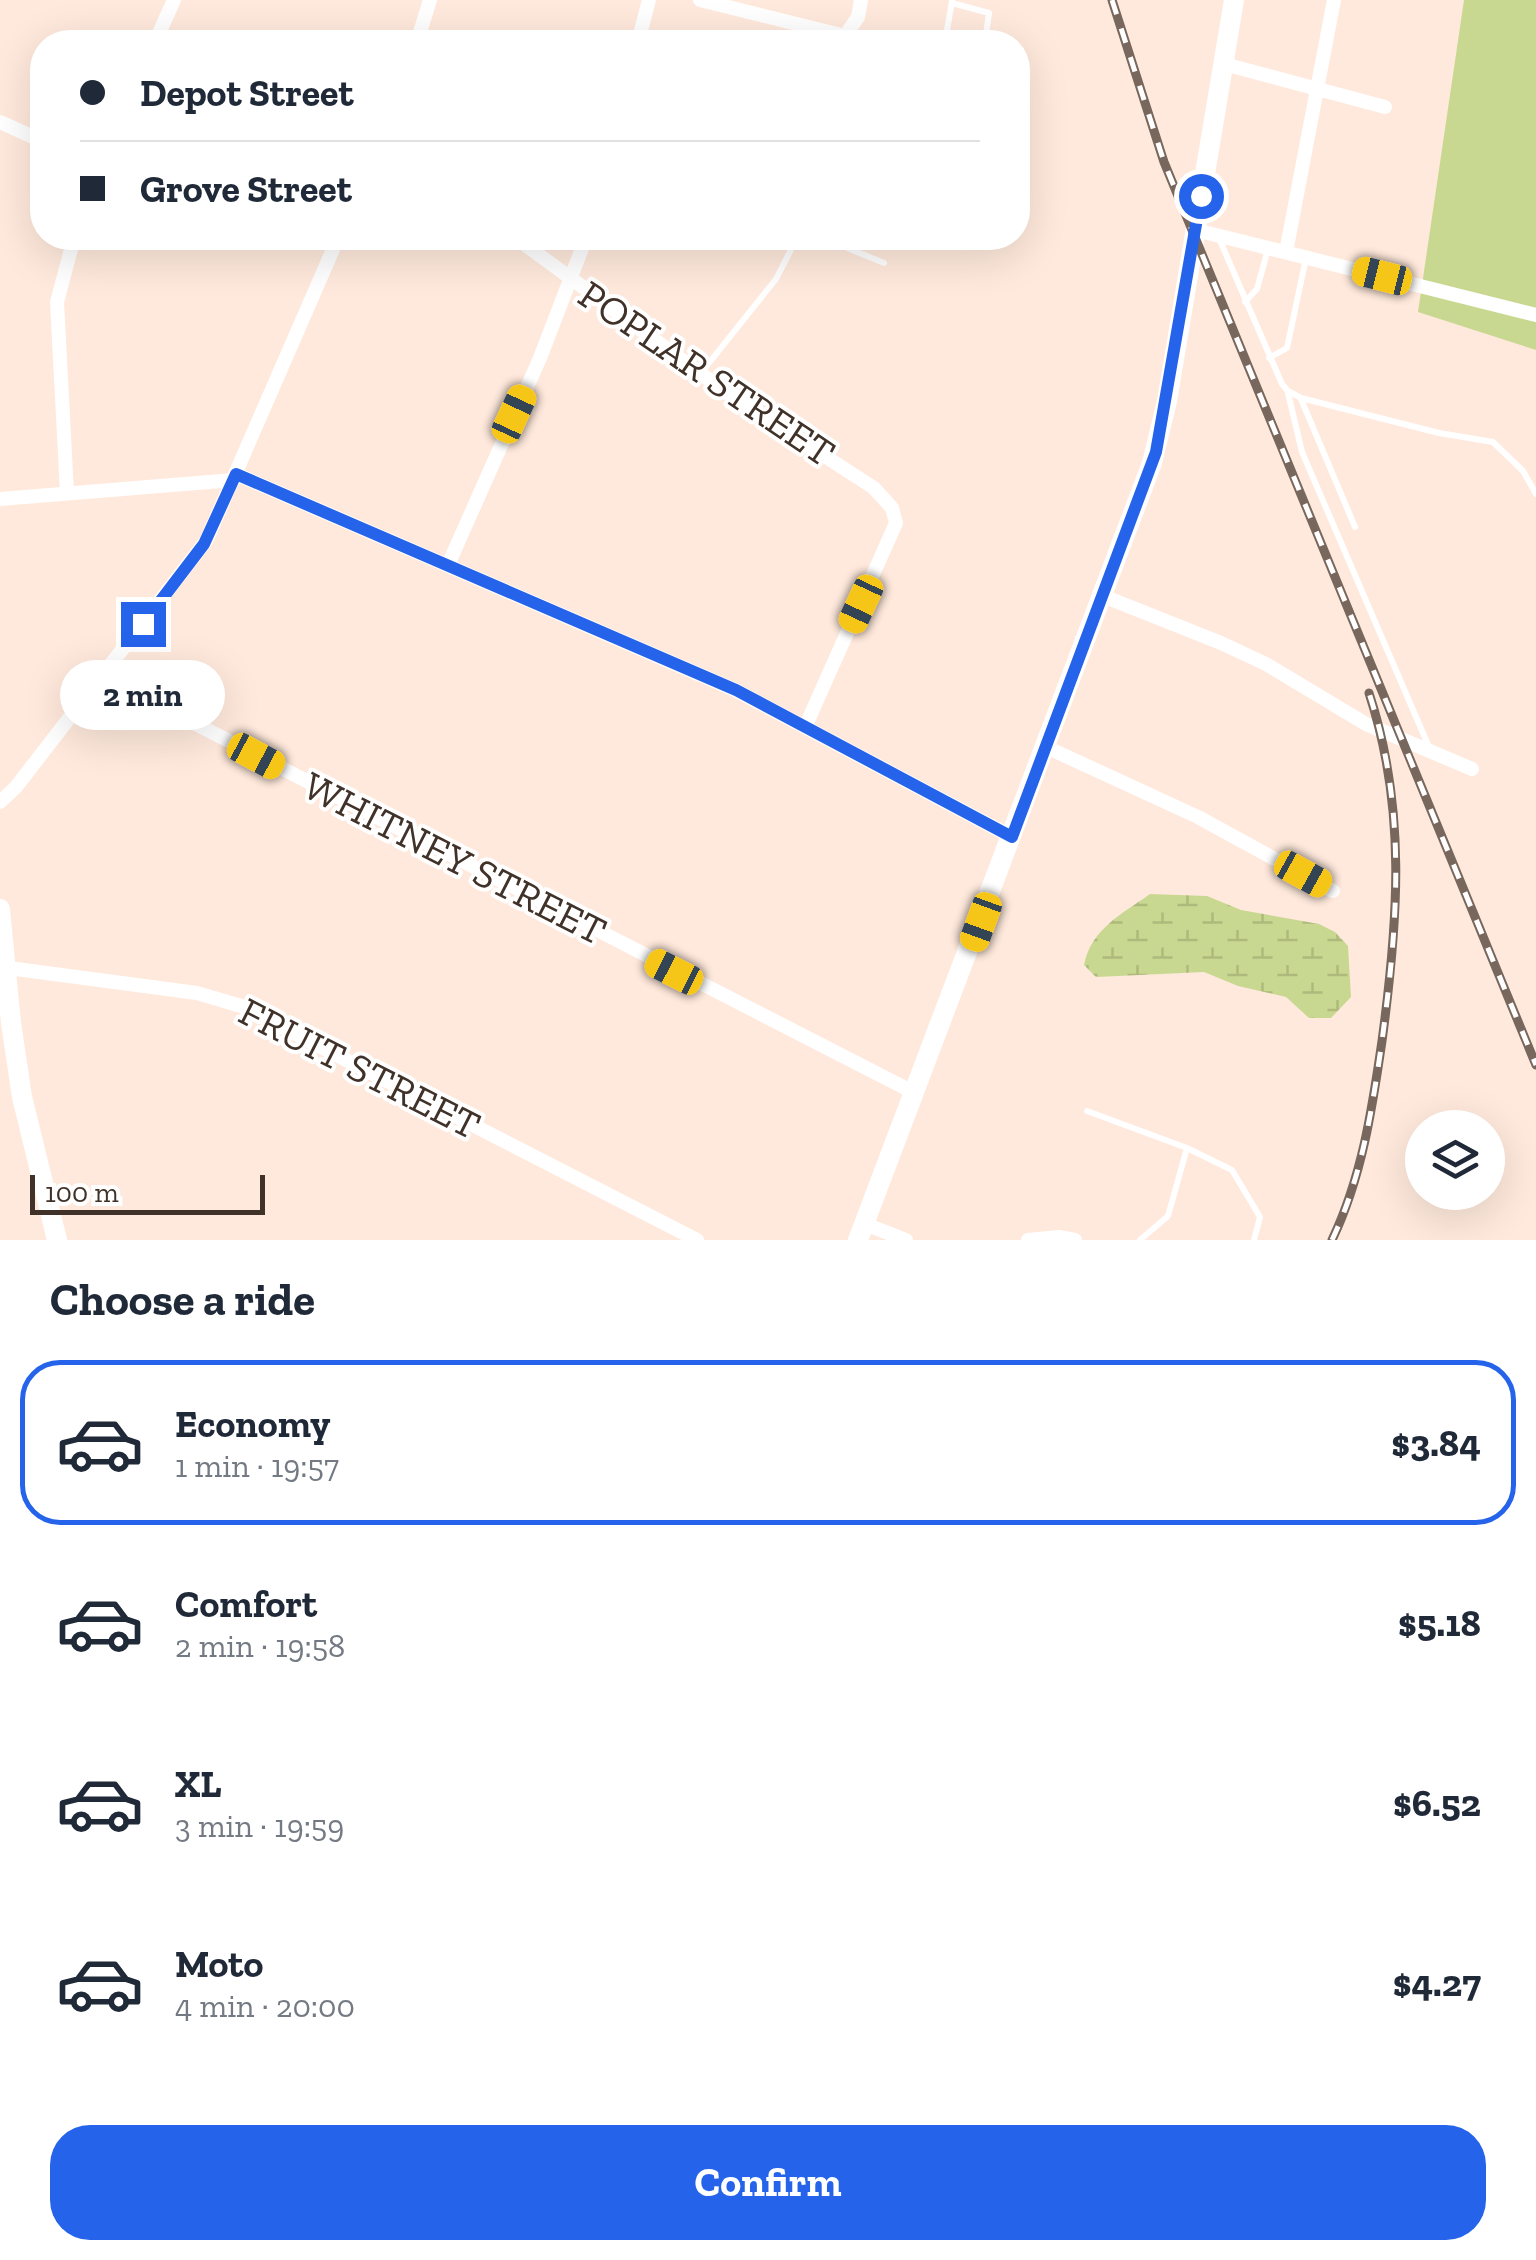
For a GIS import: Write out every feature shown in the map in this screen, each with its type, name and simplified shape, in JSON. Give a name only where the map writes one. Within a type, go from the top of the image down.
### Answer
[{"type":"main road","points":[[862,1232],[1159,439],[1234,0]]},
{"type":"main road","points":[[0,909],[3,967],[22,1098],[57,1240]]},
{"type":"street","points":[[160,30],[174,0]]},
{"type":"street","points":[[421,30],[430,0]]},
{"type":"street","points":[[641,30],[649,0]]},
{"type":"street","points":[[700,0],[821,30]]},
{"type":"street","points":[[849,30],[858,17],[862,0]]},
{"type":"street","points":[[1286,252],[1334,0]]},
{"type":"street","points":[[1224,64],[1386,107]]},
{"type":"street","points":[[0,122],[30,136]]},
{"type":"street","points":[[1196,230],[1536,314]]},
{"type":"street","points":[[67,494],[56,302],[71,250]]},
{"type":"street","points":[[0,802],[16,788],[204,544],[333,250]]},
{"type":"street","name":"POPLAR STREET","points":[[532,250],[700,374],[874,488],[893,511],[896,523],[884,554],[806,726]]},
{"type":"street","points":[[448,565],[582,250]]},
{"type":"street","points":[[0,499],[235,477],[736,690],[1012,837]]},
{"type":"street","points":[[1102,596],[1221,643],[1279,671],[1366,724],[1472,769]]},
{"type":"street","name":"WHITNEY STREET","points":[[102,676],[915,1093]]},
{"type":"street","points":[[1046,747],[1198,817],[1332,891]]},
{"type":"street","name":"FRUIT STREET","points":[[3,967],[197,993],[241,1006],[697,1240]]},
{"type":"street","points":[[862,1232],[906,1240]]},
{"type":"street","points":[[1028,1240],[1075,1240]]},
{"type":"lane","points":[[947,30],[952,2],[988,13],[986,30]]},
{"type":"lane","points":[[1218,235],[1269,358],[1288,391],[1302,452],[1431,749]]},
{"type":"lane","points":[[1245,302],[1257,289],[1268,248]]},
{"type":"lane","points":[[700,374],[776,279],[791,250]]},
{"type":"lane","points":[[853,250],[884,263]]},
{"type":"lane","points":[[1269,358],[1287,348],[1306,257]]},
{"type":"lane","points":[[1288,391],[1301,398],[1439,433],[1493,442],[1523,471],[1536,494]]},
{"type":"lane","points":[[1301,398],[1355,527]]},
{"type":"lane","points":[[1088,1111],[1187,1148],[1232,1170],[1260,1217],[1254,1240]]},
{"type":"lane","points":[[1140,1240],[1168,1216],[1187,1148]]},
{"type":"green space","points":[[1464,0],[1536,0],[1536,350],[1418,312]]},
{"type":"green space","points":[[1150,894],[1207,896],[1241,910],[1319,924],[1335,932],[1348,946],[1351,997],[1331,1018],[1309,1018],[1286,997],[1238,986],[1204,972],[1096,977],[1084,965],[1093,942],[1109,924]]},
{"type":"railway","points":[[1112,0],[1164,162],[1536,1065]]},
{"type":"railway","points":[[1332,1240],[1351,1192],[1374,1092],[1395,909],[1389,780],[1369,693]]},
{"type":"route","points":[[143,624],[204,544],[236,474],[736,690],[1012,837],[1156,452],[1201,196]]}]
